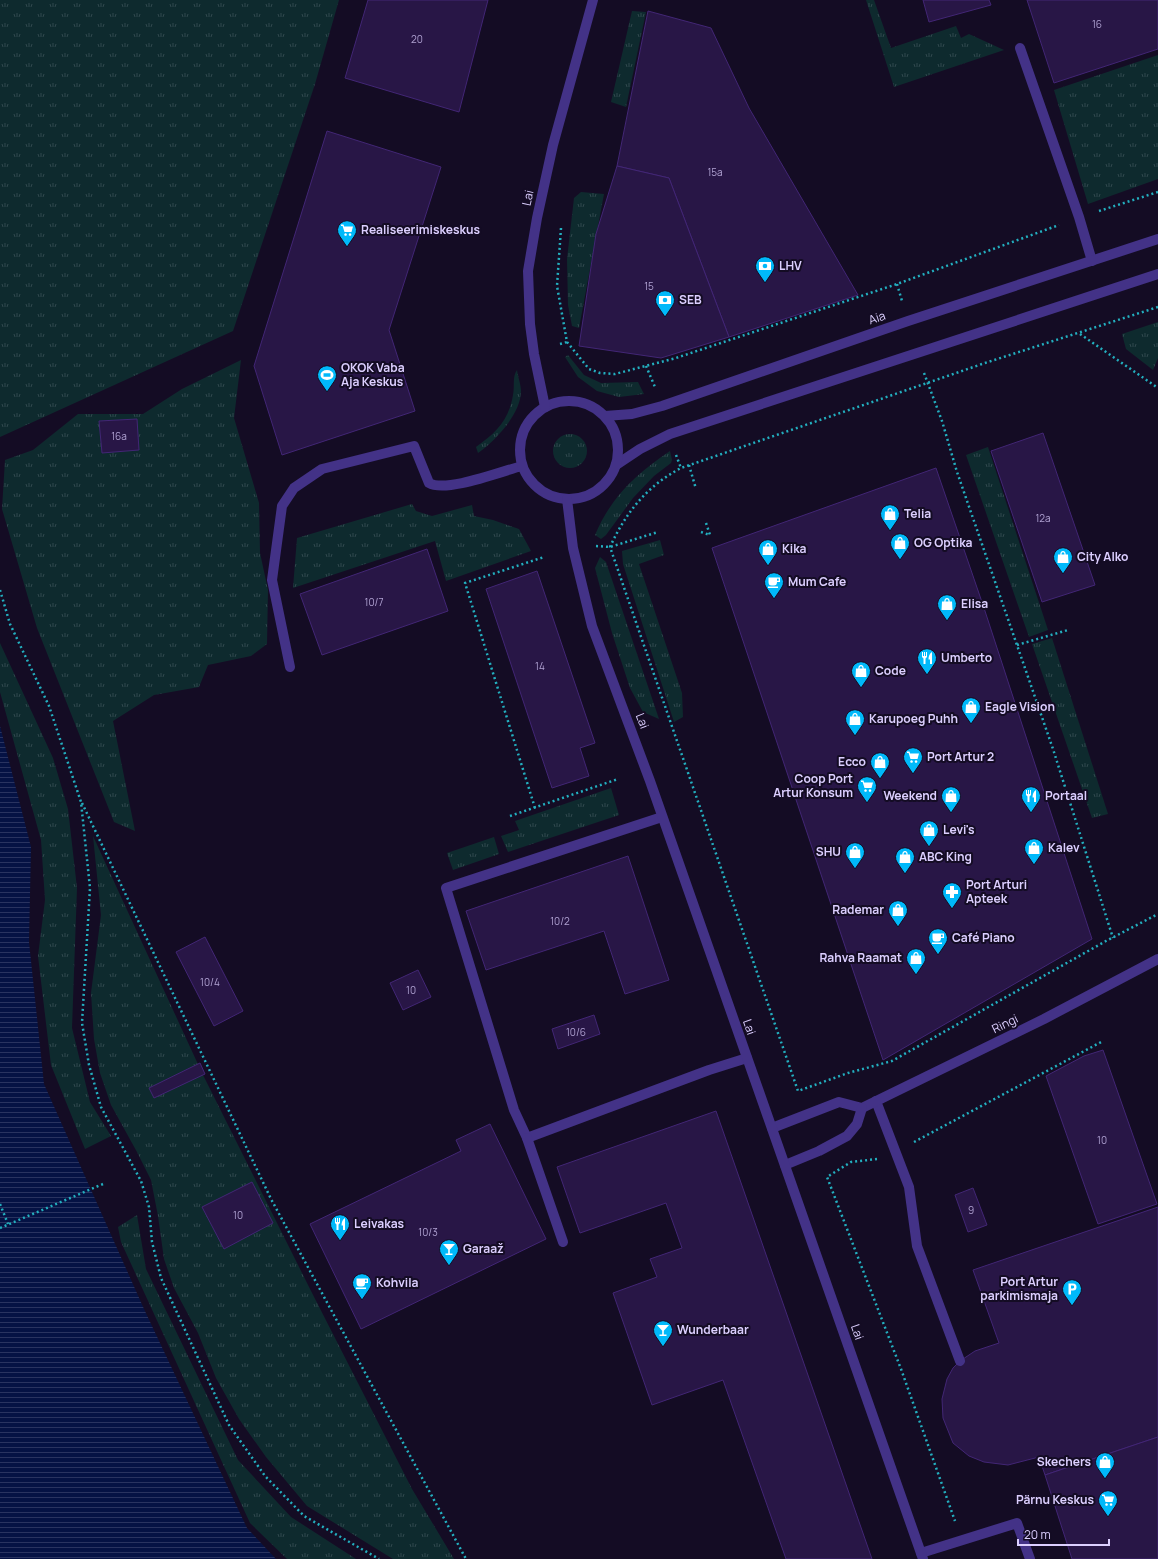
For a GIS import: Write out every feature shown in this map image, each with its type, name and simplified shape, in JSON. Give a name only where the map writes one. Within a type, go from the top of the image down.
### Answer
[{"type":"street","name":"Lai","points":[[545,407],[534,354],[530,324],[528,271],[537,218],[553,145],[593,0]]},
{"type":"street","points":[[1020,48],[1079,217],[1092,261]]},
{"type":"street","name":"Aia","points":[[604,416],[632,414],[662,406],[908,321],[1158,239]]},
{"type":"street","points":[[616,464],[640,449],[670,434],[1158,274]]},
{"type":"street","points":[[570,400],[595,408],[604,416],[612,427],[617,439],[618,452],[616,464],[611,476],[602,486],[592,494],[580,498],[567,499],[552,496],[540,489],[529,479],[522,466],[520,452],[521,438],[526,426],[534,415],[545,407],[558,402],[570,400]]},
{"type":"street","points":[[290,667],[272,580],[282,506],[294,488],[322,470],[414,446],[430,483],[434,486],[445,486],[474,480],[522,466]]},
{"type":"street","name":"Lai","points":[[567,499],[572,548],[592,626],[637,745],[922,1556]]},
{"type":"street","points":[[563,1242],[526,1138],[514,1110],[446,888],[662,817]]},
{"type":"street","name":"Ringi","points":[[862,1108],[1044,1019],[1158,959]]},
{"type":"street","points":[[526,1138],[709,1070],[747,1058]]},
{"type":"street","points":[[876,1101],[909,1187],[917,1246],[960,1361]]},
{"type":"street","points":[[772,1128],[839,1102],[862,1108],[857,1124],[847,1136],[819,1151],[785,1165]]},
{"type":"street","points":[[922,1556],[961,1540],[1017,1523],[1030,1559]]},
{"type":"path","points":[[560,228],[557,286],[567,342],[589,369],[600,373],[615,374],[676,358],[897,284],[1079,217],[1158,192]]},
{"type":"path","points":[[897,284],[904,306]]},
{"type":"path","points":[[1158,307],[926,383],[689,464],[672,472],[649,489],[631,508],[610,547],[798,1091],[848,1073],[892,1061],[1112,938],[1158,914]]},
{"type":"path","points":[[1079,334],[1158,387]]},
{"type":"path","points":[[560,344],[567,342]]},
{"type":"path","points":[[646,366],[658,393]]},
{"type":"path","points":[[926,383],[942,422],[957,472],[1053,749],[1112,938]]},
{"type":"path","points":[[676,454],[681,468]]},
{"type":"path","points":[[689,464],[696,489]]},
{"type":"path","points":[[701,532],[710,535],[706,523]]},
{"type":"path","points":[[596,546],[610,547],[658,532]]},
{"type":"path","points":[[535,808],[465,584],[544,557]]},
{"type":"path","points":[[0,590],[10,624],[49,706],[81,802],[271,1199],[466,1559]]},
{"type":"path","points":[[1017,645],[1068,630]]},
{"type":"path","points":[[510,816],[618,779]]},
{"type":"path","points":[[81,802],[90,888],[82,1023],[89,1065],[101,1107],[141,1181],[149,1207],[152,1242],[161,1278],[229,1425],[265,1476],[304,1516],[379,1559]]},
{"type":"path","points":[[961,1540],[901,1369],[827,1177],[851,1162],[882,1158],[896,1152],[1103,1041]]},
{"type":"path","points":[[0,1228],[103,1184]]},
{"type":"path","points":[[0,1204],[8,1224]]},
{"type":"green space","points":[[0,0],[339,0],[315,84],[233,331],[0,437]]},
{"type":"green space","points":[[866,0],[874,0],[891,48],[956,26],[961,38],[969,34],[1004,50],[894,87]]},
{"type":"green space","points":[[632,11],[646,12],[626,107],[611,102]]},
{"type":"green space","points":[[1158,55],[1158,179],[1088,204],[1054,90]]},
{"type":"green space","points":[[581,192],[604,194],[579,328],[572,326],[568,305],[567,259],[574,198]]},
{"type":"green space","points":[[1158,322],[1158,358],[1153,370],[1126,349],[1122,334]]},
{"type":"green space","points":[[568,355],[584,375],[601,383],[638,382],[644,394],[619,397],[597,391],[578,377],[565,357]]},
{"type":"green space","points":[[241,360],[234,418],[259,503],[260,553],[268,590],[267,644],[251,656],[208,665],[199,687],[154,695],[113,721],[135,831],[114,822],[37,628],[2,509],[5,460],[33,450],[78,414],[143,414],[182,389]]},
{"type":"green space","points":[[517,370],[521,391],[517,409],[512,418],[499,434],[478,453],[476,447],[490,436],[505,419],[511,404],[515,373]]},
{"type":"green space","points":[[570,434],[582,439],[587,451],[582,463],[570,468],[558,463],[553,451],[558,439]]},
{"type":"green space","points":[[988,447],[1048,630],[1029,637],[966,455]]},
{"type":"green space","points":[[670,451],[672,460],[671,463],[654,476],[633,498],[606,535],[601,539],[595,535],[601,521],[626,487],[646,468]]},
{"type":"green space","points":[[412,504],[416,511],[432,516],[472,505],[474,516],[493,520],[519,529],[531,551],[446,581],[435,541],[293,588],[297,538]]},
{"type":"green space","points":[[660,540],[664,555],[639,564],[682,693],[683,717],[674,722],[623,564],[622,551]]},
{"type":"green space","points":[[600,557],[606,562],[659,719],[643,712],[630,688],[612,633],[595,568]]},
{"type":"green space","points":[[1052,638],[1108,814],[1092,818],[1032,644]]},
{"type":"green space","points":[[0,643],[53,758],[68,809],[77,888],[72,1028],[90,1102],[111,1136],[85,1149],[51,1065],[38,956],[45,900],[41,840],[0,692]]},
{"type":"green space","points":[[611,788],[619,815],[508,852],[501,836],[519,830],[515,821]]},
{"type":"green space","points":[[93,836],[202,1073],[412,1489],[454,1559],[393,1559],[307,1506],[266,1457],[239,1419],[216,1378],[198,1333],[174,1288],[164,1259],[151,1180],[111,1105],[100,1073],[94,1039],[91,993],[101,915]]},
{"type":"green space","points":[[494,837],[499,854],[453,870],[447,853]]},
{"type":"green space","points":[[137,1215],[146,1269],[238,1460],[291,1517],[356,1559],[287,1559],[250,1523],[121,1242],[118,1227]]},
{"type":"shaded area","points":[[0,726],[31,847],[29,942],[44,1084],[144,1309],[247,1528],[276,1559],[0,1559]]},
{"type":"building","points":[[368,0],[488,0],[459,112],[345,78]]},
{"type":"building","points":[[923,0],[989,0],[991,5],[929,22]]},
{"type":"building","points":[[1027,0],[1158,0],[1158,49],[1054,83]]},
{"type":"building","points":[[648,11],[711,28],[749,108],[858,295],[729,337],[669,178],[617,166]]},
{"type":"building","points":[[327,131],[441,167],[389,330],[415,411],[282,455],[254,366]]},
{"type":"building","points":[[617,166],[669,178],[729,337],[661,358],[579,346],[596,234]]},
{"type":"building","points":[[137,419],[139,450],[102,453],[99,421]]},
{"type":"building","points":[[1043,433],[1095,585],[1042,602],[991,451]]},
{"type":"building","name":"Port Artur 2","points":[[936,468],[984,608],[1092,939],[883,1060],[712,548]]},
{"type":"building","points":[[427,549],[448,611],[322,655],[300,594]]},
{"type":"building","points":[[537,571],[595,743],[580,748],[589,776],[552,788],[486,589]]},
{"type":"building","points":[[628,856],[669,980],[625,994],[604,931],[486,970],[466,911]]},
{"type":"building","points":[[205,937],[243,1011],[214,1026],[176,952]]},
{"type":"building","points":[[418,970],[431,997],[403,1010],[390,983]]},
{"type":"building","points":[[594,1015],[600,1034],[558,1049],[552,1029]]},
{"type":"building","points":[[1103,1050],[1157,1204],[1098,1224],[1046,1076],[1084,1056]]},
{"type":"building","points":[[200,1063],[205,1074],[154,1098],[149,1088]]},
{"type":"building","points":[[716,1111],[872,1559],[786,1559],[723,1380],[652,1405],[613,1293],[657,1277],[650,1259],[682,1248],[666,1203],[580,1233],[557,1167]]},
{"type":"building","points":[[490,1124],[546,1239],[361,1329],[310,1224],[461,1151],[456,1140]]},
{"type":"building","points":[[252,1182],[273,1223],[224,1249],[202,1207]]},
{"type":"building","points":[[973,1188],[987,1225],[968,1232],[955,1195]]},
{"type":"building","name":"Port Artur parkimismaja","points":[[1158,1207],[1158,1437],[1045,1475],[1039,1457],[1008,1465],[984,1462],[969,1456],[953,1443],[943,1418],[942,1399],[947,1379],[953,1368],[960,1361],[975,1351],[999,1343],[973,1270]]},
{"type":"building","name":"Pärnu Keskus","points":[[1158,1437],[1158,1559],[1072,1559],[1045,1475]]},
{"type":"place","name":"Realiseerimiskeskus","points":[[347,247]]},
{"type":"place","name":"LHV","points":[[765,283]]},
{"type":"place","name":"SEB","points":[[665,317]]},
{"type":"place","name":"OKOK Vaba Aja Keskus","points":[[327,392]]},
{"type":"place","name":"Telia","points":[[890,531]]},
{"type":"place","name":"OG Optika","points":[[900,560]]},
{"type":"place","name":"Kika","points":[[768,566]]},
{"type":"place","name":"City Alko","points":[[1063,574]]},
{"type":"place","name":"Mum Cafe","points":[[774,599]]},
{"type":"place","name":"Elisa","points":[[947,621]]},
{"type":"place","name":"Umberto","points":[[927,675]]},
{"type":"place","name":"Code","points":[[861,688]]},
{"type":"place","name":"Eagle Vision","points":[[971,724]]},
{"type":"place","name":"Karupoeg Puhh","points":[[855,736]]},
{"type":"place","name":"Port Artur 2","points":[[913,774]]},
{"type":"place","name":"Ecco","points":[[880,779]]},
{"type":"place","name":"Coop Port Artur Konsum","points":[[867,803]]},
{"type":"place","name":"Weekend","points":[[951,813]]},
{"type":"place","name":"Portaal","points":[[1031,813]]},
{"type":"place","name":"Levi's","points":[[929,847]]},
{"type":"place","name":"Kalev","points":[[1034,865]]},
{"type":"place","name":"SHU","points":[[855,869]]},
{"type":"place","name":"ABC King","points":[[905,874]]},
{"type":"place","name":"Port Arturi Apteek","points":[[952,909]]},
{"type":"place","name":"Rademar","points":[[898,927]]},
{"type":"place","name":"Café Piano","points":[[938,955]]},
{"type":"place","name":"Rahva Raamat","points":[[916,975]]},
{"type":"place","name":"Leivakas","points":[[340,1241]]},
{"type":"place","name":"Garaaž","points":[[449,1266]]},
{"type":"place","name":"Kohvila","points":[[362,1300]]},
{"type":"place","name":"Port Artur parkimismaja","points":[[1072,1306]]},
{"type":"place","name":"Wunderbaar","points":[[663,1347]]},
{"type":"place","name":"Skechers","points":[[1105,1479]]},
{"type":"place","name":"Pärnu Keskus","points":[[1108,1517]]}]
